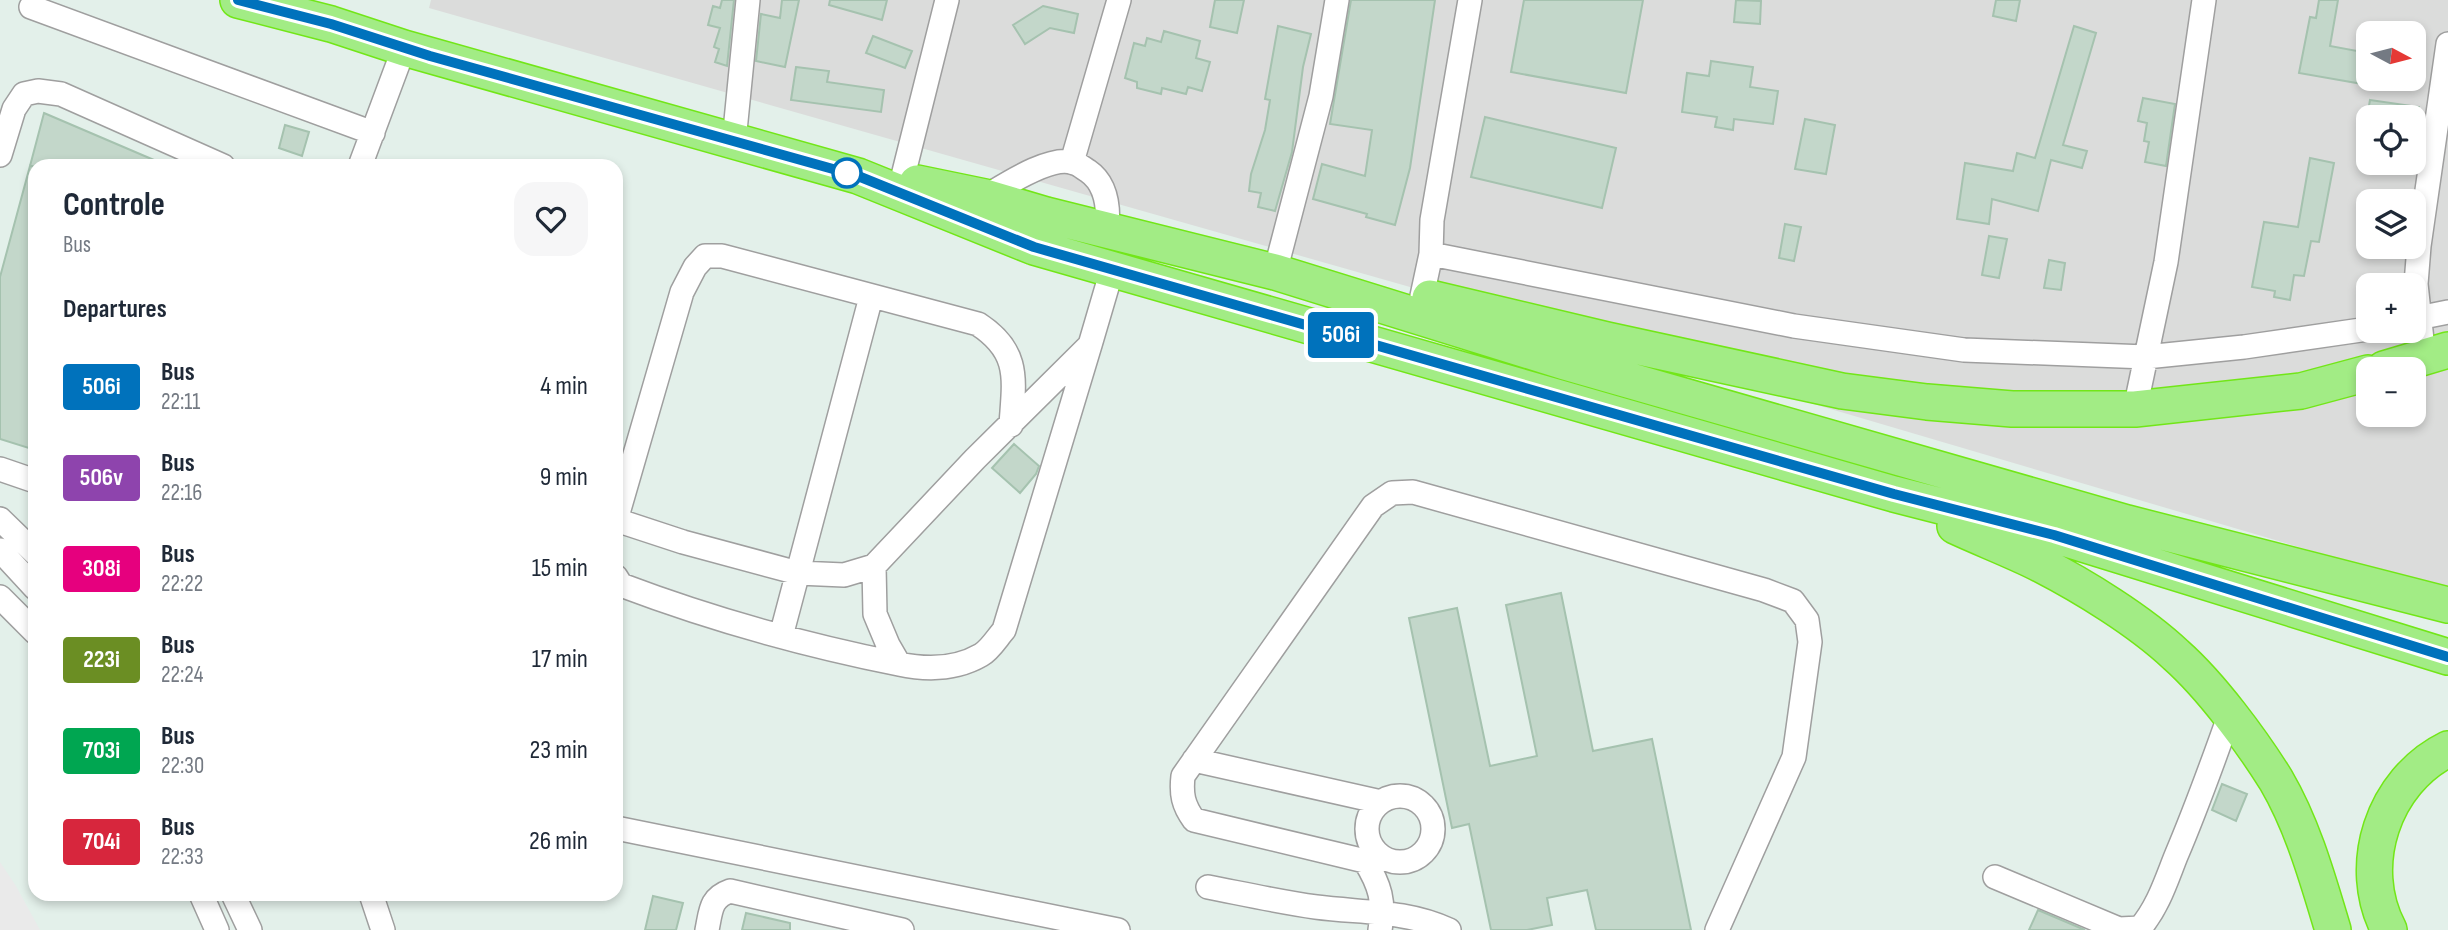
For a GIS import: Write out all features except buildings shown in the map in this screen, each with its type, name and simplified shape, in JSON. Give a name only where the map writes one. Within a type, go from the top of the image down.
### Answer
[{"type":"highway","points":[[238,0],[331,24],[404,48],[858,176],[1034,247],[1894,494],[2054,535],[2448,657]]},
{"type":"highway","points":[[858,176],[902,180],[985,197],[1280,274],[1565,362],[2127,523],[2448,605]]},
{"type":"highway","points":[[1280,274],[1339,276],[1607,340],[1842,391],[1927,402],[2012,409],[2135,408],[2301,391],[2356,376]]},
{"type":"highway","points":[[1894,494],[1947,522],[2038,563],[2121,613],[2177,655],[2230,714],[2276,782],[2309,856],[2333,930]]},
{"type":"highway","points":[[2389,930],[2382,917],[2373,875],[2378,835],[2392,802],[2420,768],[2448,749]]},
{"type":"street","points":[[734,141],[748,0]]},
{"type":"street","points":[[902,180],[947,0]]},
{"type":"street","points":[[1072,162],[1119,0]]},
{"type":"street","points":[[1280,274],[1321,96],[1337,0]]},
{"type":"street","points":[[1422,296],[1431,254],[1432,220],[1470,0]]},
{"type":"street","points":[[2135,408],[2166,262],[2204,0]]},
{"type":"street","points":[[32,7],[373,133]]},
{"type":"street","points":[[363,159],[404,48]]},
{"type":"street","points":[[2417,273],[2447,59]]},
{"type":"street","points":[[0,155],[14,109],[24,94],[38,91],[61,94],[207,159]]},
{"type":"street","points":[[985,197],[1026,173],[1050,164],[1072,162],[1092,174],[1101,186],[1109,210],[1107,230]]},
{"type":"street","points":[[1431,254],[1794,326],[1964,350],[2146,357],[2244,347],[2356,330]]},
{"type":"street","points":[[623,496],[682,292],[695,267],[705,256],[722,256],[978,324],[996,336],[1005,349],[1015,378],[1011,425]]},
{"type":"street","points":[[623,586],[685,609],[781,636],[925,670],[954,666],[983,655],[1004,631],[1112,270]]},
{"type":"street","points":[[781,636],[871,297]]},
{"type":"street","points":[[2426,316],[2448,312]]},
{"type":"street","points":[[2426,336],[2436,355]]},
{"type":"street","points":[[623,522],[683,542],[798,573],[844,575],[874,566],[975,459],[1090,345]]},
{"type":"street","points":[[0,469],[28,479]]},
{"type":"street","points":[[1194,760],[1381,802],[1400,796],[1419,802],[1431,817],[1432,837],[1421,855],[1412,860],[1392,861],[1194,820],[1181,794],[1183,776],[1194,760],[1373,506],[1392,493],[1413,492],[1764,590],[1793,601],[1807,620],[1810,642],[1794,757],[1717,930]]},
{"type":"street","points":[[0,519],[28,546]]},
{"type":"street","points":[[0,550],[28,580]]},
{"type":"street","points":[[874,566],[876,614],[899,664]]},
{"type":"street","points":[[0,597],[28,625]]},
{"type":"street","points":[[1995,877],[2119,929],[2140,928],[2151,915],[2166,881],[2197,807],[2230,714]]},
{"type":"street","points":[[1381,802],[1372,812],[1367,825],[1370,856],[1382,894],[1382,921]]},
{"type":"street","points":[[623,829],[1118,930]]},
{"type":"street","points":[[1209,887],[1382,921],[1431,921],[1449,930]]},
{"type":"street","points":[[707,930],[712,906],[719,895],[730,891],[902,930]]},
{"type":"street","points":[[204,901],[217,930]]},
{"type":"street","points":[[236,901],[250,930]]},
{"type":"street","points":[[373,901],[383,930]]},
{"type":"shaded area","points":[[431,0],[2448,0],[2448,591],[1593,339],[429,8]]},
{"type":"shaded area","points":[[0,862],[16,886],[40,930],[0,930]]},
{"type":"bus line","name":"506i","points":[[238,0],[331,24],[430,56],[858,176],[1034,247],[1894,494],[2054,535],[2448,657]]}]
